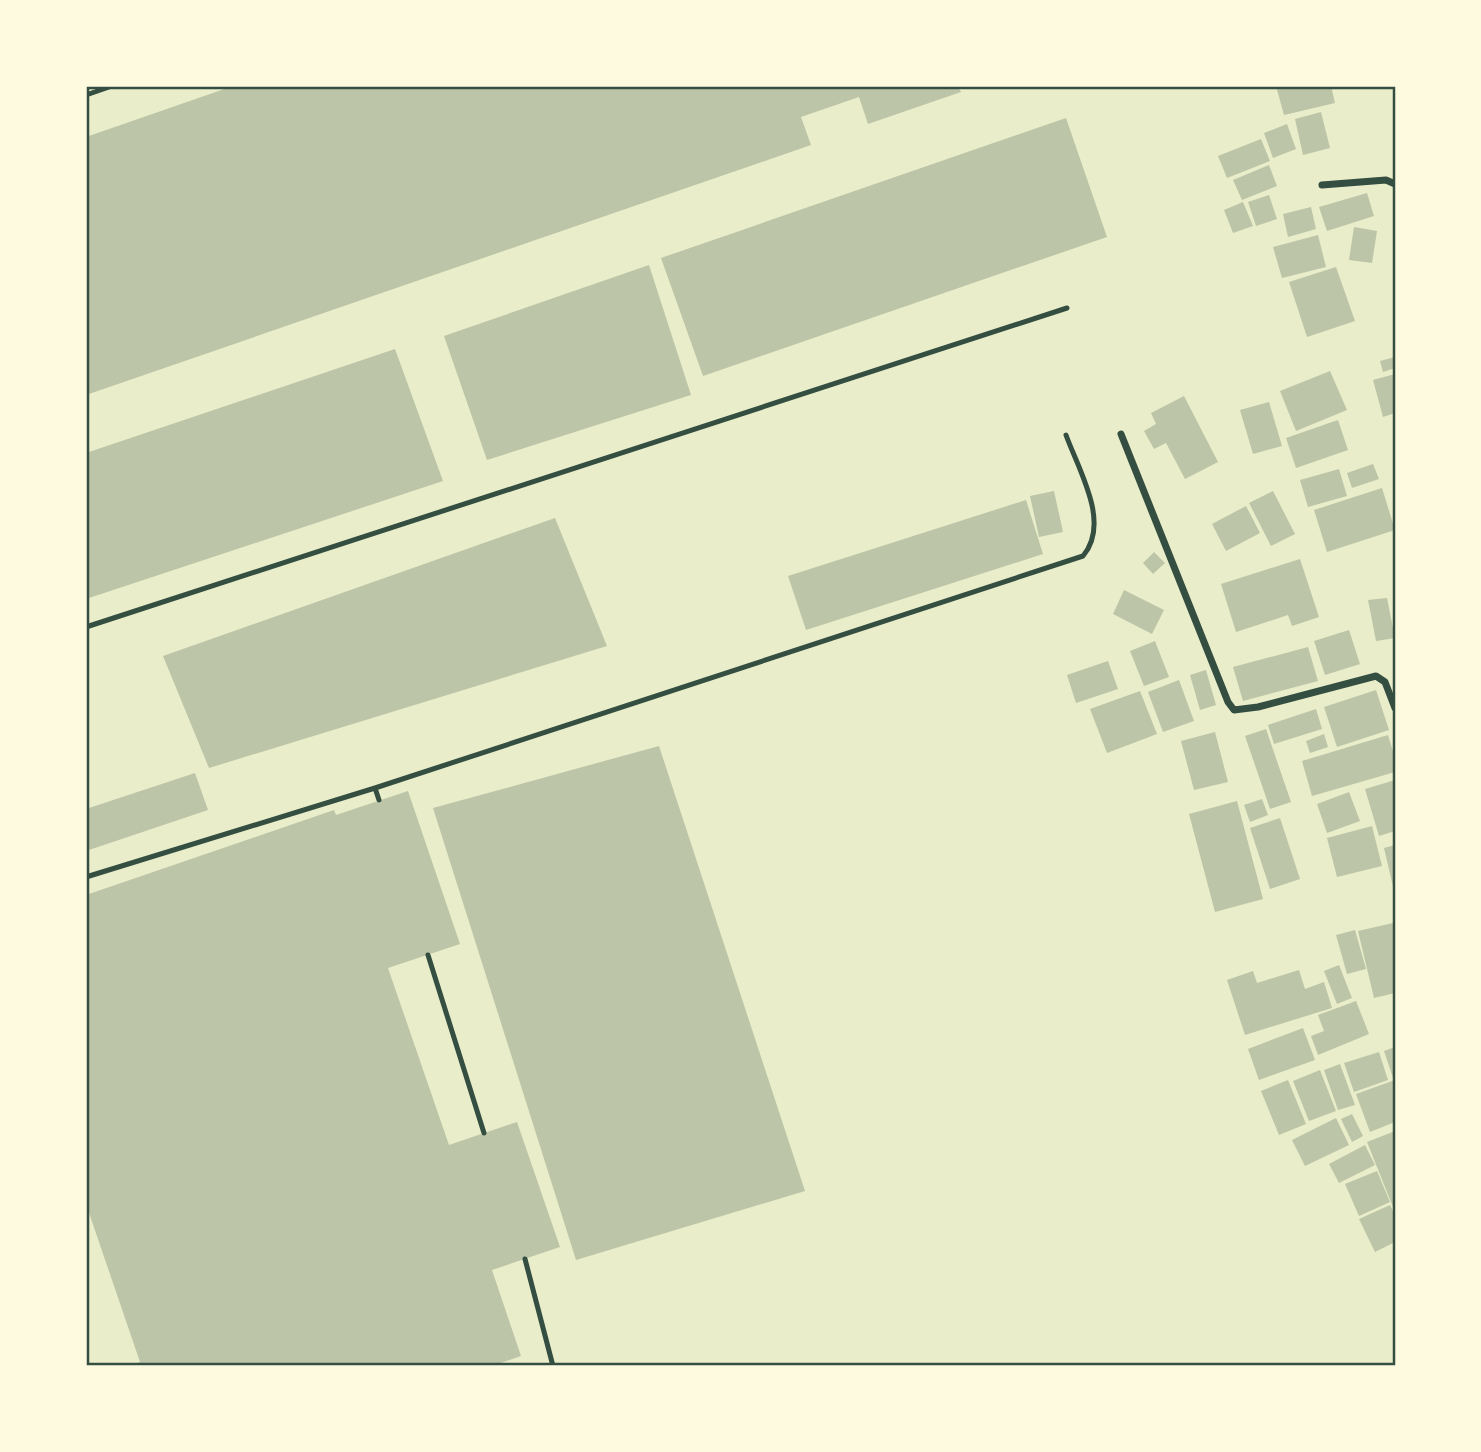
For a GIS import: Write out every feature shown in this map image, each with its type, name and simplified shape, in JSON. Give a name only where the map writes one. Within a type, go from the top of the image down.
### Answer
[{"type":"street","points":[[1322,185],[1386,180],[1395,184]]},
{"type":"street","points":[[1121,434],[1223,689],[1234,710],[1258,707],[1376,676],[1385,682],[1395,708]]},
{"type":"lane","points":[[86,95],[113,86]]},
{"type":"lane","points":[[86,627],[1067,308]]},
{"type":"lane","points":[[86,877],[375,788],[1083,556],[1093,545],[1096,521],[1066,435]]},
{"type":"lane","points":[[375,788],[379,800]]},
{"type":"lane","points":[[428,955],[484,1133]]},
{"type":"lane","points":[[525,1259],[553,1366]]},
{"type":"building","points":[[233,86],[958,86],[961,92],[868,124],[859,97],[801,117],[811,145],[86,395],[86,137]]},
{"type":"building","points":[[1276,86],[1331,86],[1335,103],[1284,115]]},
{"type":"building","points":[[1321,112],[1330,148],[1303,155],[1295,119]]},
{"type":"building","points":[[1066,118],[1107,237],[703,376],[661,258]]},
{"type":"building","points":[[1287,124],[1296,149],[1273,158],[1264,133]]},
{"type":"building","points":[[1261,139],[1270,161],[1227,178],[1218,156]]},
{"type":"building","points":[[1269,165],[1277,186],[1242,200],[1233,180]]},
{"type":"building","points":[[1367,193],[1374,216],[1327,231],[1319,207]]},
{"type":"building","points":[[1269,195],[1277,219],[1256,226],[1248,202]]},
{"type":"building","points":[[1243,202],[1253,226],[1233,233],[1224,210]]},
{"type":"building","points":[[1311,207],[1316,229],[1288,237],[1283,214]]},
{"type":"building","points":[[1354,227],[1377,231],[1372,263],[1349,260]]},
{"type":"building","points":[[1318,235],[1326,267],[1282,278],[1273,247]]},
{"type":"building","points":[[649,265],[691,395],[487,460],[444,336]]},
{"type":"building","points":[[1336,267],[1355,321],[1307,337],[1289,282]]},
{"type":"building","points":[[395,349],[443,481],[86,599],[86,453]]},
{"type":"building","points":[[1395,357],[1395,368],[1383,372],[1380,361]]},
{"type":"building","points":[[1330,371],[1347,410],[1296,431],[1280,391]]},
{"type":"building","points":[[1395,374],[1395,413],[1383,417],[1373,380]]},
{"type":"building","points":[[1184,396],[1218,462],[1185,479],[1166,443],[1154,449],[1144,431],[1156,424],[1151,413]]},
{"type":"building","points":[[1269,402],[1282,446],[1253,454],[1240,410]]},
{"type":"building","points":[[1338,420],[1348,450],[1296,468],[1286,438]]},
{"type":"building","points":[[1373,464],[1379,479],[1352,488],[1347,473]]},
{"type":"building","points":[[1339,469],[1347,496],[1308,507],[1300,480]]},
{"type":"building","points":[[1382,488],[1395,530],[1327,552],[1314,510]]},
{"type":"building","points":[[1054,491],[1063,532],[1039,537],[1030,496]]},
{"type":"building","points":[[1273,491],[1295,534],[1271,546],[1249,503]]},
{"type":"building","points":[[1026,500],[1043,554],[806,630],[788,576]]},
{"type":"building","points":[[1246,506],[1260,533],[1226,551],[1212,524]]},
{"type":"building","points":[[555,518],[607,646],[209,768],[163,656]]},
{"type":"building","points":[[1154,552],[1165,563],[1153,574],[1143,563]]},
{"type":"building","points":[[1300,559],[1319,617],[1292,626],[1288,615],[1236,632],[1221,584]]},
{"type":"building","points":[[1124,590],[1164,610],[1152,634],[1113,614]]},
{"type":"building","points":[[1387,598],[1395,638],[1376,641],[1368,600]]},
{"type":"building","points":[[1349,630],[1360,664],[1325,675],[1314,641]]},
{"type":"building","points":[[1155,641],[1169,677],[1144,686],[1130,651]]},
{"type":"building","points":[[1308,647],[1318,681],[1243,701],[1233,667]]},
{"type":"building","points":[[1108,661],[1118,689],[1076,703],[1067,675]]},
{"type":"building","points":[[1206,670],[1216,705],[1200,710],[1190,675]]},
{"type":"building","points":[[1179,680],[1194,721],[1163,732],[1148,692]]},
{"type":"building","points":[[1376,690],[1389,730],[1337,747],[1324,707]]},
{"type":"building","points":[[1140,691],[1157,734],[1107,753],[1090,709]]},
{"type":"building","points":[[1316,709],[1322,729],[1274,744],[1268,725]]},
{"type":"building","points":[[1266,729],[1291,802],[1270,809],[1245,736]]},
{"type":"building","points":[[1215,732],[1228,782],[1194,790],[1181,741]]},
{"type":"building","points":[[1324,734],[1328,747],[1310,753],[1306,741]]},
{"type":"building","points":[[1388,735],[1395,758],[1395,772],[1312,796],[1302,761]]},
{"type":"building","points":[[659,746],[805,1191],[576,1260],[433,808]]},
{"type":"building","points":[[195,773],[208,810],[86,851],[86,809]]},
{"type":"building","points":[[1395,780],[1395,831],[1379,836],[1365,789]]},
{"type":"building","points":[[408,791],[460,944],[388,968],[449,1145],[517,1122],[560,1247],[492,1270],[521,1356],[492,1366],[129,1366],[140,1362],[86,1204],[86,895],[334,810],[336,815]]},
{"type":"building","points":[[1349,792],[1360,821],[1327,833],[1317,804]]},
{"type":"building","points":[[1262,799],[1268,815],[1250,822],[1244,805]]},
{"type":"building","points":[[1237,801],[1263,899],[1215,912],[1189,814]]},
{"type":"building","points":[[1280,818],[1300,879],[1270,889],[1250,828]]},
{"type":"building","points":[[1372,826],[1382,866],[1337,877],[1327,838]]},
{"type":"building","points":[[1395,845],[1395,891],[1394,891],[1384,848]]},
{"type":"building","points":[[1393,923],[1395,993],[1374,998],[1358,931]]},
{"type":"building","points":[[1355,930],[1366,969],[1347,974],[1336,935]]},
{"type":"building","points":[[1339,965],[1352,998],[1337,1004],[1324,971]]},
{"type":"building","points":[[1299,970],[1305,989],[1324,982],[1332,1008],[1245,1035],[1227,980],[1253,971],[1257,983]]},
{"type":"building","points":[[1356,1001],[1369,1034],[1318,1055],[1311,1036],[1324,1031],[1318,1015]]},
{"type":"building","points":[[1303,1028],[1315,1060],[1259,1080],[1248,1049]]},
{"type":"building","points":[[1395,1047],[1395,1077],[1393,1078],[1384,1051]]},
{"type":"building","points":[[1379,1052],[1388,1080],[1354,1092],[1344,1063]]},
{"type":"building","points":[[1340,1064],[1355,1105],[1338,1110],[1324,1070]]},
{"type":"building","points":[[1320,1070],[1336,1111],[1309,1121],[1293,1081]]},
{"type":"building","points":[[1288,1080],[1306,1124],[1279,1135],[1261,1091]]},
{"type":"building","points":[[1395,1080],[1395,1122],[1370,1132],[1356,1094]]},
{"type":"building","points":[[1352,1114],[1363,1136],[1352,1142],[1341,1119]]},
{"type":"building","points":[[1336,1118],[1349,1145],[1305,1166],[1292,1140]]},
{"type":"building","points":[[1395,1131],[1395,1212],[1367,1142]]},
{"type":"building","points":[[1365,1145],[1375,1165],[1339,1183],[1329,1164]]},
{"type":"building","points":[[1377,1171],[1390,1202],[1359,1216],[1345,1184]]},
{"type":"building","points":[[1390,1205],[1395,1215],[1395,1242],[1375,1252],[1359,1219]]}]
